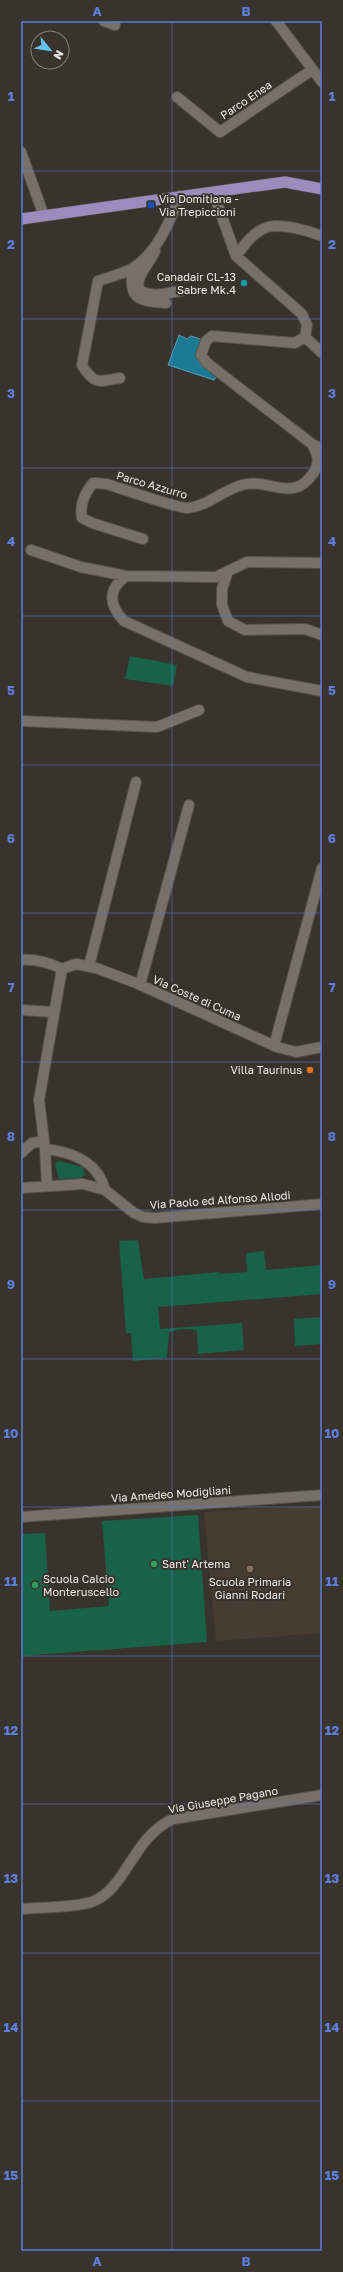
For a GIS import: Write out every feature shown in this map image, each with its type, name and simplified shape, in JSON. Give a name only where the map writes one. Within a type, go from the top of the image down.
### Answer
[{"type":"main road","points":[[21,219],[285,182],[322,189]]},
{"type":"street","points":[[104,21],[115,25]]},
{"type":"street","points":[[276,21],[322,82]]},
{"type":"street","name":"Parco Enea","points":[[177,97],[220,132],[312,70]]},
{"type":"street","points":[[21,152],[44,216]]},
{"type":"street","points":[[213,192],[236,256],[302,314],[307,325],[305,337]]},
{"type":"street","points":[[120,378],[99,382],[89,378],[82,365],[98,281],[133,268],[146,257],[168,226],[180,196]]},
{"type":"street","points":[[236,256],[249,239],[268,227],[303,228],[322,236]]},
{"type":"street","points":[[156,243],[150,263],[139,276],[137,284],[139,290],[147,295],[181,291]]},
{"type":"street","points":[[133,268],[130,285],[135,294],[144,301],[166,303]]},
{"type":"street","points":[[305,337],[294,343],[212,336],[206,341],[201,355],[206,364],[322,450]]},
{"type":"street","points":[[305,337],[322,353]]},
{"type":"street","name":"Parco Azzurro","points":[[143,539],[92,523],[82,518],[80,510],[86,491],[93,483],[107,484],[187,508],[203,504],[241,485],[294,489],[307,483],[317,467],[319,456],[312,444]]},
{"type":"street","points":[[31,550],[81,567],[126,576],[216,577],[247,562],[322,563]]},
{"type":"street","points":[[228,571],[222,589],[222,605],[228,621],[245,630],[305,629],[322,635]]},
{"type":"street","points":[[126,576],[117,583],[112,598],[113,609],[124,621],[247,677],[322,692]]},
{"type":"street","points":[[21,721],[157,727],[199,710]]},
{"type":"street","points":[[89,966],[136,782]]},
{"type":"street","points":[[140,985],[190,805]]},
{"type":"street","points":[[274,1046],[322,868]]},
{"type":"street","points":[[21,960],[48,962],[62,969],[39,1100],[45,1145],[47,1186]]},
{"type":"street","name":"Via Coste di Cuma","points":[[62,969],[76,964],[89,966],[140,985],[274,1046],[296,1052],[322,1047]]},
{"type":"street","points":[[21,1010],[54,1012]]},
{"type":"street","points":[[21,1153],[32,1143],[45,1145]]},
{"type":"street","name":"Via Paolo ed Alfonso Allodi","points":[[45,1145],[81,1158],[92,1166],[103,1182],[105,1190]]},
{"type":"street","points":[[83,1184],[91,1176],[92,1166]]},
{"type":"street","name":"Via Paolo ed Alfonso Allodi","points":[[21,1188],[83,1184],[105,1190],[134,1213],[143,1217],[155,1218],[322,1204]]},
{"type":"street","name":"Via Amedeo Modigliani","points":[[21,1517],[322,1495]]},
{"type":"street","name":"Via Giuseppe Pagano","points":[[21,1909],[94,1901],[112,1887],[137,1851],[154,1830],[174,1819],[322,1795]]},
{"type":"shaded area","points":[[322,1505],[322,1633],[216,1641],[204,1512]]},
{"type":"green space","points":[[130,656],[177,665],[173,686],[125,679]]},
{"type":"green space","points":[[59,1161],[83,1167],[85,1175],[81,1178],[59,1179],[55,1164]]},
{"type":"green space","points":[[138,1240],[144,1279],[219,1272],[220,1274],[247,1272],[246,1253],[264,1251],[266,1270],[322,1265],[322,1294],[158,1307],[160,1329],[242,1323],[244,1350],[198,1354],[197,1331],[179,1329],[169,1333],[167,1358],[133,1361],[131,1333],[126,1333],[119,1241]]},
{"type":"green space","points":[[322,1317],[322,1344],[295,1346],[294,1319]]},
{"type":"green space","name":"Sant' Artema","points":[[198,1515],[207,1642],[21,1656],[21,1534],[45,1533],[50,1611],[109,1606],[102,1521]]},
{"type":"water","points":[[179,335],[187,339],[191,336],[203,340],[197,353],[198,362],[205,369],[217,376],[214,380],[168,365]]},
{"type":"place","name":"Via Domitiana - Via Trepiccioni","points":[[151,205]]},
{"type":"place","name":"Canadair CL-13 Sabre Mk.4","points":[[244,283]]},
{"type":"place","name":"Villa Taurinus","points":[[310,1070]]},
{"type":"place","name":"Sant' Artema","points":[[154,1564]]},
{"type":"place","name":"Scuola Primaria Gianni Rodari","points":[[250,1569]]},
{"type":"place","name":"Scuola Calcio Monteruscello","points":[[35,1585]]}]
